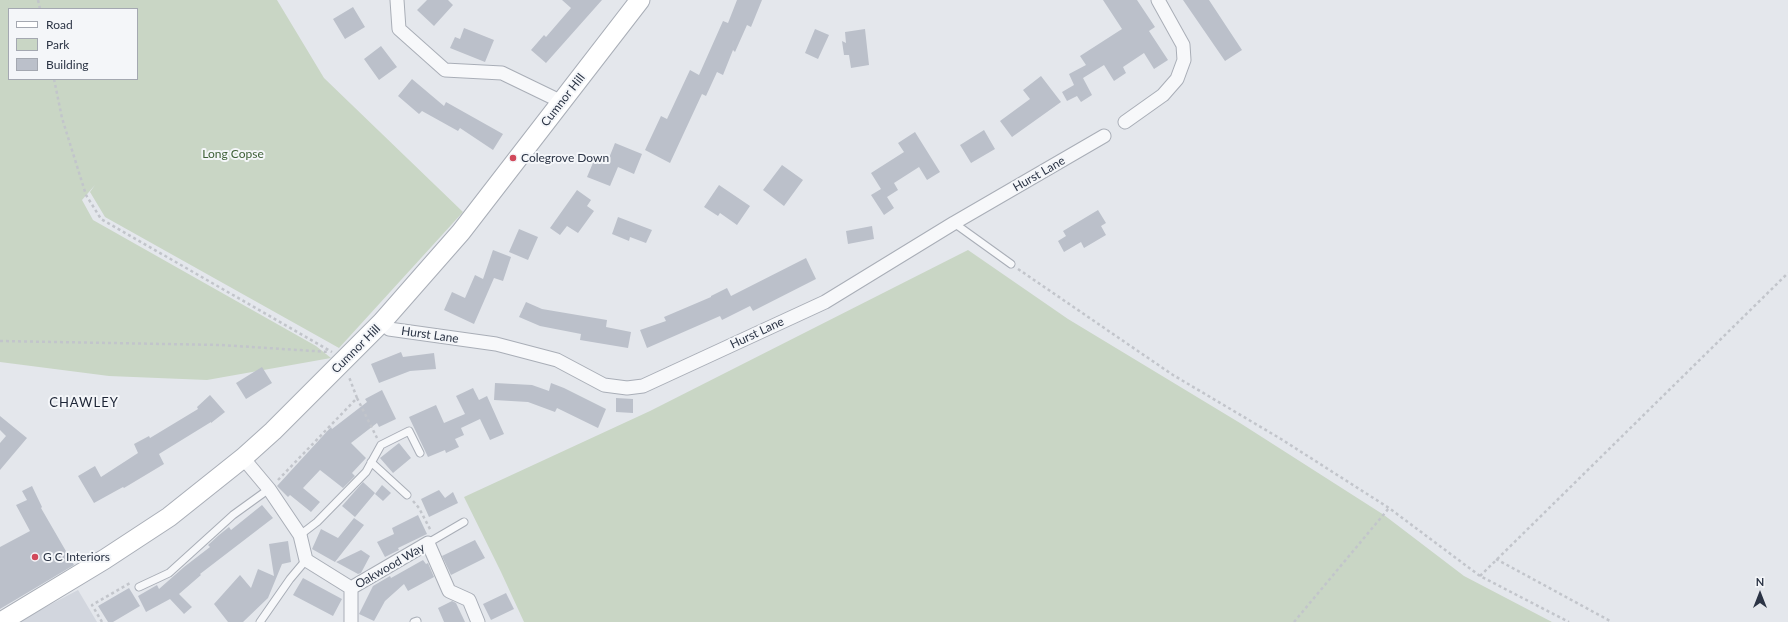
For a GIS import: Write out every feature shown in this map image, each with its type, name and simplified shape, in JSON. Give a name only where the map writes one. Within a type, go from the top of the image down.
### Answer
[{"type":"street","points":[[397,0],[399,29],[445,70],[502,73],[562,102]]},
{"type":"street","name":"Cumnor Hill","points":[[1,622],[104,560],[169,517],[243,458],[273,431],[382,322],[461,232],[640,0]]},
{"type":"street","points":[[1125,122],[1163,95],[1177,79],[1184,60],[1183,46],[1158,0]]},
{"type":"street","name":"Hurst Lane","points":[[382,322],[389,329],[496,344],[557,360],[604,385],[627,388],[643,386],[825,302],[954,223],[1104,136]]},
{"type":"street","points":[[243,458],[269,489],[300,535],[306,560],[351,588],[354,622]]},
{"type":"street","name":"Oakwood Way","points":[[351,588],[431,541],[449,591],[469,600],[478,622]]},
{"type":"lane","points":[[954,223],[1011,264]]},
{"type":"lane","points":[[300,535],[318,522],[366,472],[381,445],[409,431],[420,453]]},
{"type":"lane","points":[[371,462],[407,495]]},
{"type":"lane","points":[[139,587],[168,573],[233,515],[269,489]]},
{"type":"lane","points":[[431,541],[464,522]]},
{"type":"lane","points":[[260,622],[290,579],[306,560]]},
{"type":"path","points":[[0,341],[221,345],[334,353],[101,219],[86,195],[62,118],[54,80]]},
{"type":"path","points":[[1011,264],[1173,375],[1281,439],[1390,508],[1480,576],[1569,622]]},
{"type":"path","points":[[1480,576],[1788,273]]},
{"type":"path","points":[[343,361],[358,398],[381,445]]},
{"type":"path","points":[[269,489],[358,398]]},
{"type":"path","points":[[407,495],[419,508],[431,541]]},
{"type":"path","points":[[1294,622],[1390,508]]},
{"type":"path","points":[[1496,560],[1612,622]]},
{"type":"path","points":[[102,622],[92,605],[130,583],[139,587]]},
{"type":"shaded area","points":[[78,590],[97,622],[17,622]]},
{"type":"green space","name":"Long Copse","points":[[0,0],[277,0],[324,78],[463,212],[339,348],[105,217],[90,192],[95,185],[82,200],[93,220],[316,346],[331,358],[207,380],[109,376],[0,362]]},
{"type":"green space","points":[[968,250],[1068,319],[1240,423],[1384,515],[1464,576],[1552,622],[524,622],[464,497],[650,411]]},
{"type":"building","points":[[427,0],[448,0],[453,5],[434,26],[417,10]]},
{"type":"building","points":[[562,0],[602,0],[546,63],[531,50],[544,35],[546,37],[571,8]]},
{"type":"building","points":[[737,0],[762,0],[751,27],[747,25],[735,52],[733,50],[723,75],[717,72],[706,96],[702,94],[670,163],[645,150],[661,116],[667,119],[690,70],[699,75],[723,21],[728,23]]},
{"type":"building","points":[[1103,0],[1137,0],[1155,27],[1149,31],[1168,60],[1154,69],[1144,53],[1123,67],[1126,73],[1114,81],[1104,65],[1083,78],[1092,95],[1081,102],[1077,96],[1067,101],[1062,92],[1074,85],[1069,74],[1086,65],[1080,56],[1122,29]]},
{"type":"building","points":[[1183,0],[1209,0],[1242,50],[1225,61]]},
{"type":"building","points":[[353,7],[365,27],[345,39],[333,19]]},
{"type":"building","points":[[464,28],[494,40],[485,62],[450,48],[455,37],[460,39]]},
{"type":"building","points":[[815,29],[829,35],[818,59],[805,53]]},
{"type":"building","points":[[865,29],[869,65],[851,68],[849,55],[844,55],[842,41],[846,43],[845,32]]},
{"type":"building","points":[[381,46],[397,67],[379,80],[364,59]]},
{"type":"building","points":[[1041,76],[1061,102],[1012,137],[1000,121],[1030,99],[1023,90]]},
{"type":"building","points":[[412,79],[444,106],[446,102],[503,134],[493,150],[460,128],[458,131],[422,111],[419,114],[398,96]]},
{"type":"building","points":[[984,130],[995,149],[971,163],[960,145]]},
{"type":"building","points":[[915,132],[940,172],[927,180],[919,167],[894,183],[898,190],[887,197],[894,208],[884,215],[871,195],[881,189],[871,173],[904,152],[898,143]]},
{"type":"building","points":[[615,143],[642,154],[634,174],[618,167],[610,186],[587,177],[595,158],[607,163]]},
{"type":"building","points":[[782,165],[803,180],[784,206],[763,190]]},
{"type":"building","points":[[719,185],[750,206],[737,225],[720,213],[718,216],[704,207]]},
{"type":"building","points":[[577,190],[591,200],[587,206],[594,211],[578,233],[567,226],[560,235],[550,228]]},
{"type":"building","points":[[1098,210],[1106,223],[1101,226],[1106,235],[1084,248],[1081,242],[1064,252],[1058,241],[1066,236],[1063,231]]},
{"type":"building","points":[[618,217],[652,230],[646,243],[630,237],[629,241],[612,234]]},
{"type":"building","points":[[872,226],[874,239],[848,244],[846,231]]},
{"type":"building","points":[[519,229],[538,237],[528,260],[509,252]]},
{"type":"building","points":[[493,250],[511,257],[503,281],[494,278],[474,324],[444,310],[452,292],[465,298],[475,275],[483,279]]},
{"type":"building","points":[[806,258],[816,279],[753,311],[750,306],[722,320],[720,316],[647,348],[640,330],[666,321],[664,317],[711,297],[727,288],[731,296]]},
{"type":"building","points":[[526,302],[542,309],[607,320],[606,327],[631,332],[628,348],[580,340],[581,334],[540,326],[519,317]]},
{"type":"building","points":[[401,352],[403,357],[434,353],[436,369],[410,371],[379,383],[371,364]]},
{"type":"building","points":[[262,367],[272,383],[246,399],[236,383]]},
{"type":"building","points":[[495,383],[532,385],[549,391],[551,383],[606,409],[598,428],[557,408],[555,412],[528,402],[494,400]]},
{"type":"building","points":[[473,388],[479,400],[487,396],[504,434],[490,440],[480,419],[461,428],[464,435],[455,439],[459,447],[446,453],[445,450],[428,457],[409,417],[436,405],[444,423],[465,414],[456,396]]},
{"type":"building","points":[[382,390],[396,419],[379,427],[377,423],[351,443],[366,458],[352,473],[355,476],[343,488],[320,470],[303,488],[320,502],[311,512],[290,495],[288,497],[277,486],[331,427],[332,429],[367,402],[365,399]]},
{"type":"building","points":[[210,395],[225,412],[211,423],[159,454],[164,464],[124,488],[123,487],[94,503],[78,476],[95,466],[101,477],[138,453],[134,444],[149,436],[150,438],[198,409],[197,407]]},
{"type":"building","points":[[616,398],[633,399],[633,413],[616,412]]},
{"type":"building","points":[[0,416],[27,438],[0,470],[0,443],[6,436],[0,430]]},
{"type":"building","points":[[399,443],[411,458],[393,473],[380,458]]},
{"type":"building","points":[[363,482],[375,493],[355,517],[342,506]]},
{"type":"building","points":[[382,485],[391,493],[383,501],[375,494]]},
{"type":"building","name":"G C Interiors","points":[[32,486],[42,507],[41,508],[74,565],[0,609],[0,547],[30,531],[16,505],[27,500],[22,491]]},
{"type":"building","points":[[439,490],[445,498],[453,492],[458,503],[429,517],[421,499]]},
{"type":"building","points":[[262,505],[273,518],[200,574],[201,575],[179,594],[192,607],[184,614],[170,599],[146,612],[138,596],[157,585],[159,589],[210,547],[208,545],[219,535],[229,527],[231,530]]},
{"type":"building","points":[[418,515],[427,534],[398,548],[399,550],[385,557],[377,542],[394,534],[392,528]]},
{"type":"building","points":[[354,518],[364,525],[335,562],[312,549],[321,529],[338,538]]},
{"type":"building","points":[[475,540],[485,558],[451,575],[442,556]]},
{"type":"building","points":[[288,541],[291,562],[282,564],[268,598],[243,622],[228,622],[214,604],[240,575],[251,588],[258,569],[274,576],[269,544]]},
{"type":"building","points":[[361,550],[370,556],[361,573],[358,574],[336,562]]},
{"type":"building","points":[[423,560],[426,564],[428,563],[434,577],[408,591],[404,584],[385,601],[374,621],[359,614],[373,586],[390,576],[391,578]]},
{"type":"building","points":[[303,578],[342,599],[333,616],[293,595]]},
{"type":"building","points":[[129,588],[140,606],[113,622],[108,622],[98,606]]},
{"type":"building","points":[[506,593],[514,609],[491,620],[483,604]]},
{"type":"building","points":[[452,601],[456,603],[465,622],[444,622],[438,608]]},
{"type":"place","name":"Colegrove Down","points":[[513,158]]},
{"type":"place","name":"G C Interiors","points":[[35,557]]},
{"type":"district","name":"CHAWLEY","points":[[84,403]]}]
